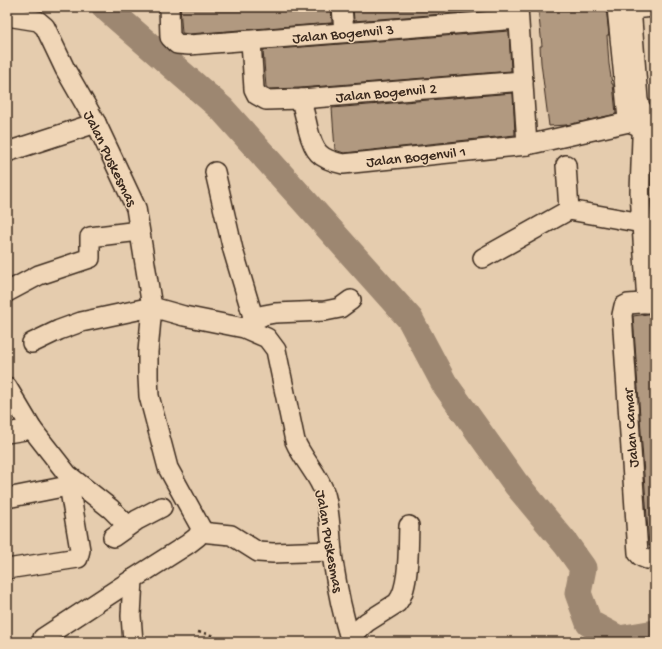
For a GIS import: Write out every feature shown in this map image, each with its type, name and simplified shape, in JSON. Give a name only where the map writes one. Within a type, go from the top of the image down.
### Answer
[{"type":"street","name":"Jalan Bogenvil 3","points":[[169,7],[170,37],[177,44],[189,45],[344,32],[518,13]]},
{"type":"street","points":[[342,7],[344,32]]},
{"type":"street","points":[[651,303],[640,192],[644,118],[626,115],[624,8],[655,7]]},
{"type":"street","points":[[518,13],[527,145]]},
{"type":"street","name":"Jalan Puskesmas","points":[[7,16],[38,21],[45,27],[65,69],[96,123],[136,208],[139,231],[144,249],[152,308],[184,316],[249,324],[267,338],[276,350],[295,441],[302,455],[318,478],[325,494],[329,514],[332,552],[344,620],[350,640]]},
{"type":"street","name":"Jalan Bogenvil 2","points":[[251,41],[254,88],[257,95],[266,100],[301,99],[522,81]]},
{"type":"street","name":"Jalan Bogenvil 1","points":[[301,99],[312,145],[325,159],[342,164],[527,145],[644,118]]},
{"type":"street","points":[[7,152],[96,123]]},
{"type":"street","points":[[566,164],[569,210]]},
{"type":"street","points":[[215,172],[249,324],[264,315],[275,313],[324,311],[340,308],[351,300]]},
{"type":"street","points":[[483,258],[569,210],[642,223]]},
{"type":"street","points":[[7,292],[39,274],[90,258],[90,237],[139,231]]},
{"type":"street","name":"Jalan Camar","points":[[651,303],[628,304],[624,306],[622,315],[638,553],[644,558],[655,559]]},
{"type":"street","points":[[32,343],[58,330],[81,322],[152,308],[148,352],[149,396],[168,468],[200,530],[198,536],[188,544],[43,638]]},
{"type":"street","points":[[7,387],[32,429],[74,484],[111,509],[128,526]]},
{"type":"street","points":[[7,433],[32,429]]},
{"type":"street","points":[[7,498],[74,484]]},
{"type":"street","points":[[7,569],[78,558],[80,550],[74,484]]},
{"type":"street","points":[[113,537],[137,520],[162,507]]},
{"type":"street","points":[[350,640],[367,622],[401,599],[405,587],[409,526]]},
{"type":"street","points":[[200,530],[231,535],[258,552],[332,552]]},
{"type":"street","points":[[133,579],[131,616],[133,642]]},
{"type":"path","points":[[198,632],[213,635],[219,642]]},
{"type":"building","points":[[180,7],[290,7],[290,9],[331,7],[332,23],[189,34],[182,33]]},
{"type":"building","points":[[353,7],[507,7],[507,9],[354,21]]},
{"type":"building","points":[[538,7],[606,7],[609,35],[607,35],[609,64],[616,114],[567,125],[549,126],[541,63],[540,46],[542,46]]},
{"type":"building","points":[[509,31],[511,71],[300,88],[269,89],[266,87],[263,50]]},
{"type":"building","points":[[513,93],[515,135],[344,153],[335,150],[332,108]]},
{"type":"building","points":[[655,313],[655,545],[649,546],[633,316]]},
{"type":"waterway","points":[[105,7],[222,109],[410,319],[444,383],[516,484],[566,544],[583,568],[578,593],[589,623],[619,639],[655,633]]}]
